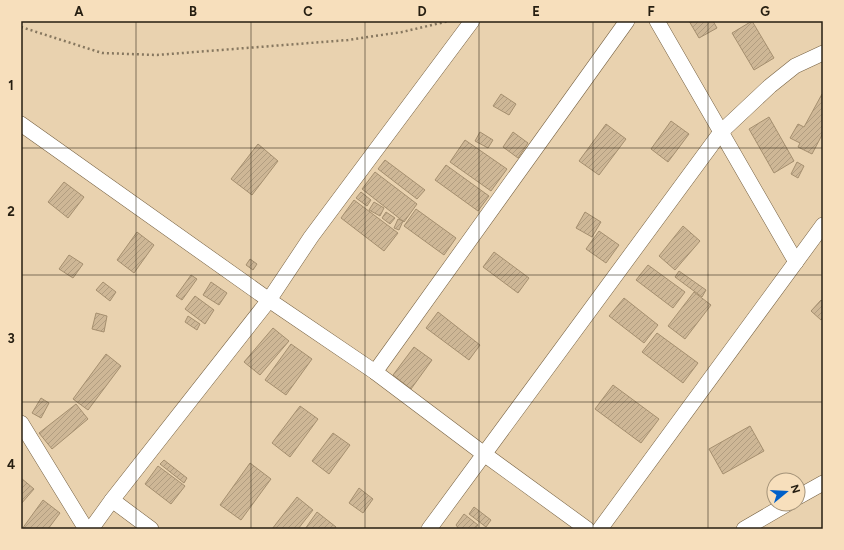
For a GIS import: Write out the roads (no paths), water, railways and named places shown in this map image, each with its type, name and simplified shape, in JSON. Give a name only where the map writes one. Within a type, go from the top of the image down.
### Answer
[{"type":"street","points":[[91,529],[112,500],[269,300],[311,237],[472,21]]},
{"type":"street","points":[[375,372],[627,21]]},
{"type":"street","points":[[657,21],[796,262]]},
{"type":"street","points":[[429,529],[721,132],[770,86],[795,66],[823,53]]},
{"type":"street","points":[[21,124],[269,300],[375,372],[587,529]]},
{"type":"street","points":[[600,529],[823,225]]},
{"type":"street","points":[[21,423],[86,529]]},
{"type":"street","points":[[806,493],[823,483]]},
{"type":"street","points":[[112,500],[151,529]]},
{"type":"street","points":[[744,529],[773,512]]}]
